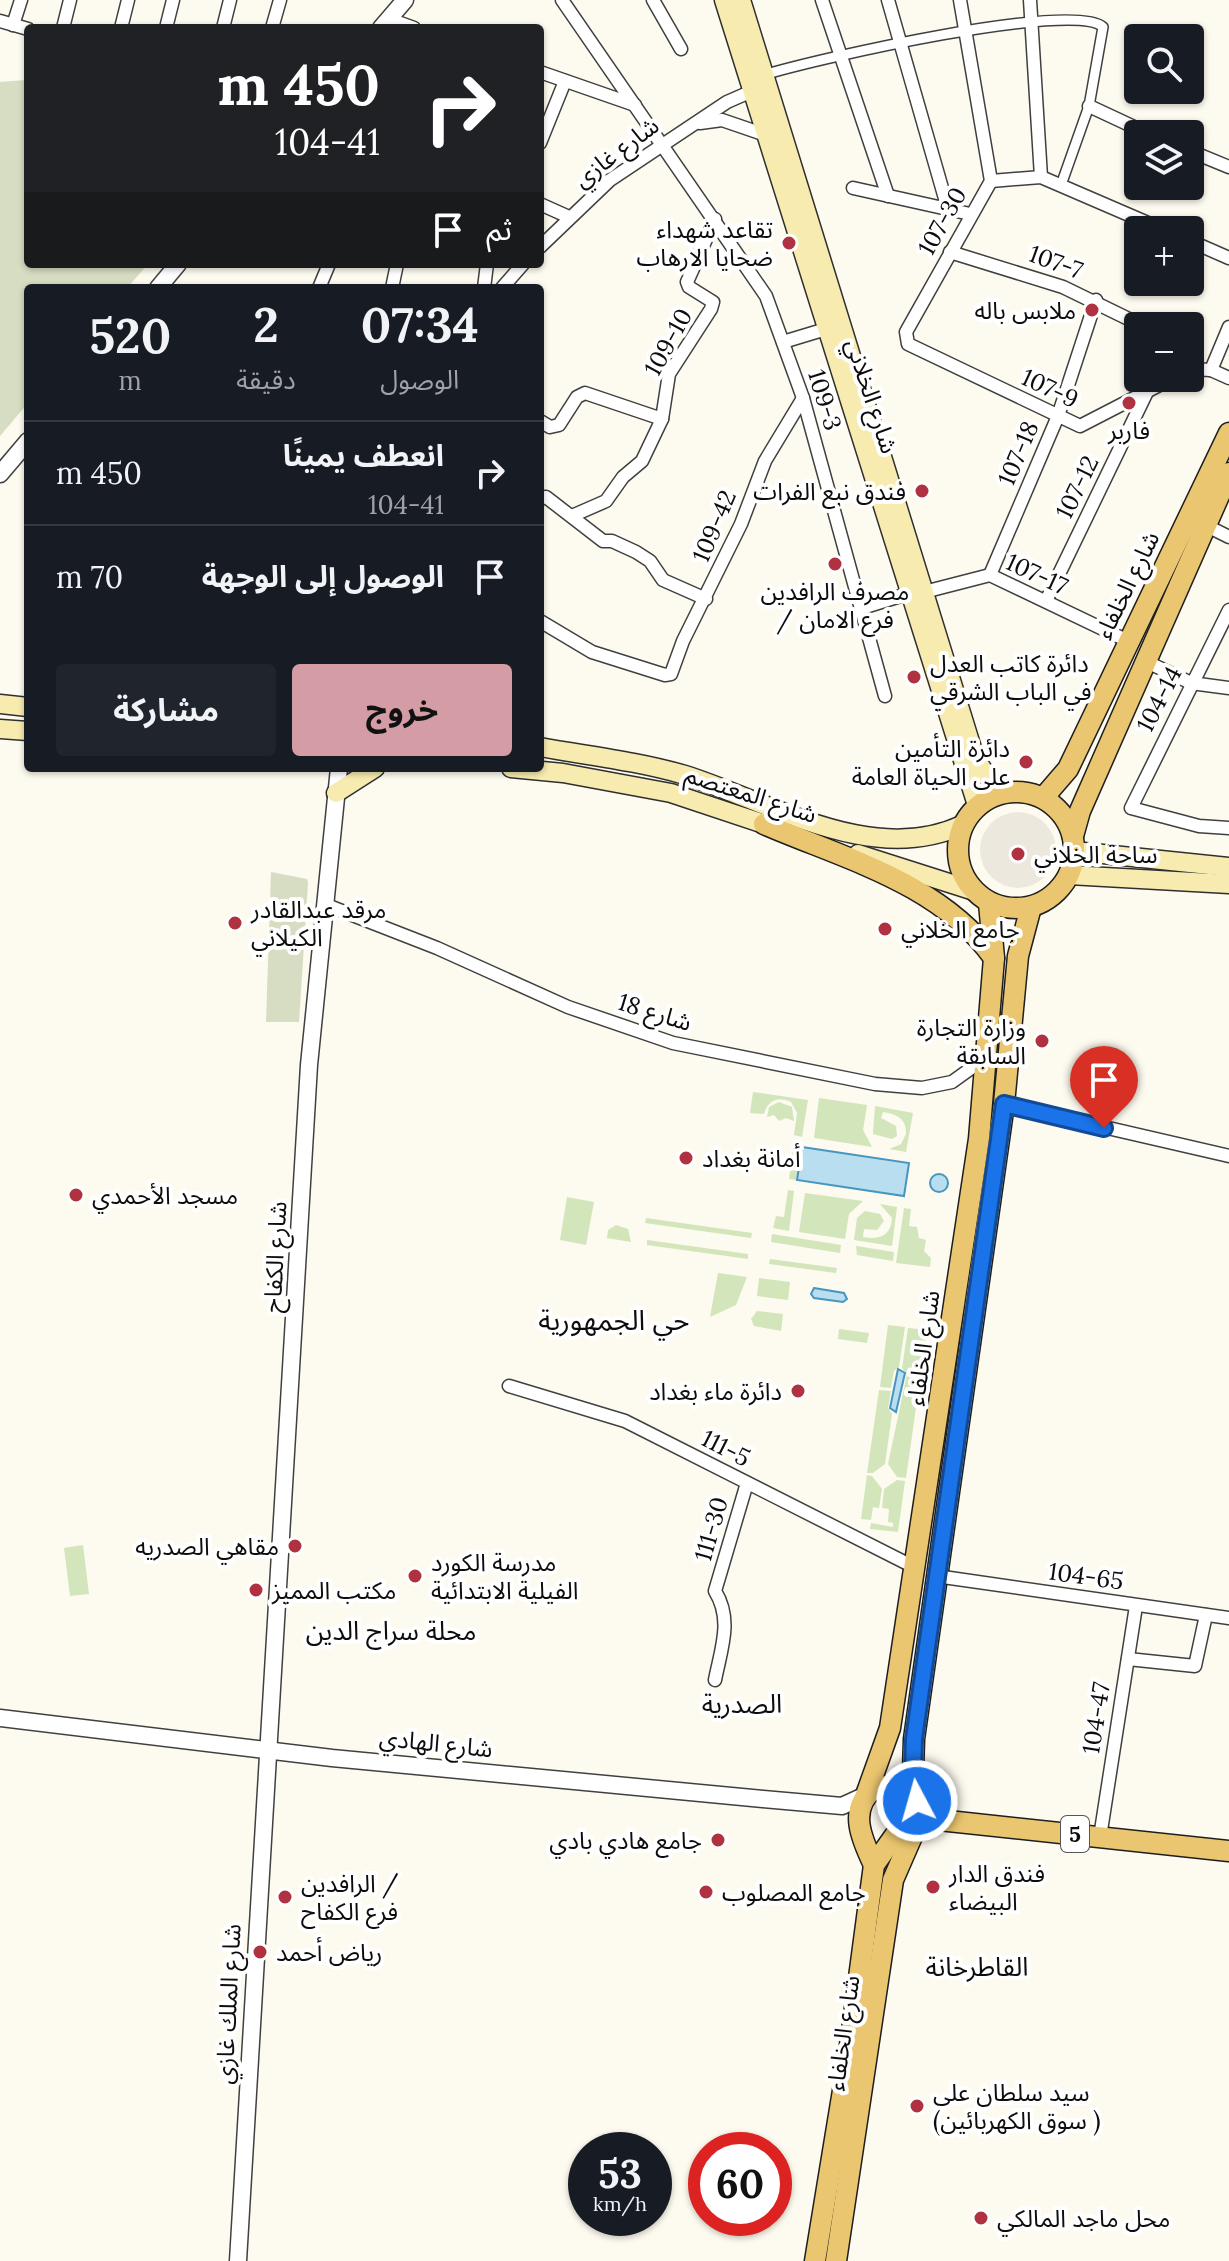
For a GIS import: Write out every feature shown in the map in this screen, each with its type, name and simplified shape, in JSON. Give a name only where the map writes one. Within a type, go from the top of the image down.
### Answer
[{"type":"main road","name":"شارع الخلاني","points":[[724,0],[761,84]]},
{"type":"main road","name":"شارع الخلاني","points":[[741,0],[826,329],[975,758],[999,794]]},
{"type":"main road","name":"شارع الخلاني","points":[[774,135],[917,593],[977,805]]},
{"type":"main road","name":"شارع الخلفاء","points":[[1043,798],[1068,769],[1229,433]]},
{"type":"main road","name":"شارع الخلفاء","points":[[1074,844],[1080,811],[1203,524],[1229,473]]},
{"type":"main road","points":[[0,704],[24,708]]},
{"type":"main road","points":[[0,711],[24,709]]},
{"type":"main road","points":[[0,729],[24,731]]},
{"type":"main road","name":"شارع المعتصم","points":[[544,748],[624,760],[684,775],[845,832],[914,840],[962,825]]},
{"type":"main road","name":"شارع المعتصم","points":[[544,771],[671,793],[971,890]]},
{"type":"main road","points":[[336,793],[369,772]]},
{"type":"main road","points":[[1021,792],[1043,798],[1061,814],[1074,844],[1069,875],[1047,901],[1031,907],[1010,909],[989,903],[971,890],[960,870],[956,847],[962,825],[977,805],[999,794],[1021,792]]},
{"type":"main road","points":[[764,824],[931,897],[963,922],[994,958]]},
{"type":"main road","points":[[1074,844],[1229,867]]},
{"type":"main road","points":[[1069,875],[1229,884]]},
{"type":"main road","name":"شارع الخلفاء","points":[[874,1865],[859,1825],[861,1804],[890,1728],[979,1139],[994,958],[989,903]]},
{"type":"main road","name":"شارع الخلفاء","points":[[836,2261],[893,1880],[919,1810],[913,1771],[914,1739],[1004,1104],[1018,956],[1031,907]]},
{"type":"main road","points":[[815,2261],[848,2060],[874,1865],[896,1834],[919,1810],[908,1790],[895,1785],[881,1785],[866,1795]]},
{"type":"main road","name":"5","points":[[919,1810],[1100,1837],[1229,1851]]},
{"type":"street","points":[[6,23],[21,0]]},
{"type":"street","points":[[64,24],[70,0]]},
{"type":"street","points":[[122,24],[128,0]]},
{"type":"street","points":[[167,24],[173,0]]},
{"type":"street","points":[[224,24],[230,0]]},
{"type":"street","points":[[273,24],[280,0]]},
{"type":"street","points":[[385,24],[405,0]]},
{"type":"street","name":"109-3","points":[[562,0],[766,296],[803,398],[885,696]]},
{"type":"street","points":[[653,0],[681,49]]},
{"type":"street","points":[[822,0],[888,196]]},
{"type":"street","points":[[888,0],[948,209]]},
{"type":"street","name":"107-30","points":[[908,344],[906,332],[991,181],[960,0]]},
{"type":"street","points":[[1041,177],[1026,7],[1087,12],[1099,19],[1103,27],[1089,106],[1061,185]]},
{"type":"street","name":"شارع غازي","points":[[544,243],[610,180],[685,128],[761,84],[840,51],[898,32],[1004,13]]},
{"type":"street","points":[[0,30],[24,29]]},
{"type":"street","points":[[544,73],[635,105]]},
{"type":"street","points":[[544,133],[565,81]]},
{"type":"street","points":[[1089,106],[1124,122]]},
{"type":"street","name":"شارع غازي","points":[[685,128],[722,120],[774,135]]},
{"type":"street","points":[[1204,157],[1229,167]]},
{"type":"street","points":[[991,181],[1041,177],[1132,216]]},
{"type":"street","points":[[853,188],[970,214]]},
{"type":"street","points":[[544,206],[569,217]]},
{"type":"street","name":"109-10","points":[[574,515],[606,501],[623,477],[642,461],[662,419],[669,374],[711,309],[713,302],[689,287],[687,282],[715,219]]},
{"type":"street","points":[[1204,247],[1229,258]]},
{"type":"street","name":"107-7","points":[[950,252],[1007,268],[1096,300],[1124,315]]},
{"type":"street","points":[[161,284],[175,268]]},
{"type":"street","points":[[506,284],[520,268]]},
{"type":"street","name":"107-18","points":[[990,575],[1058,416],[1096,300]]},
{"type":"street","points":[[1211,370],[1229,327]]},
{"type":"street","points":[[783,342],[826,329]]},
{"type":"street","name":"107-9","points":[[908,344],[1058,416],[1085,425],[1147,392]]},
{"type":"street","points":[[1204,369],[1229,378]]},
{"type":"street","name":"107-12","points":[[1046,601],[1147,392]]},
{"type":"street","points":[[544,423],[550,427],[559,425],[577,397],[585,393],[662,419]]},
{"type":"street","name":"109-42","points":[[544,623],[592,652],[665,675],[671,674],[765,461],[803,398]]},
{"type":"street","points":[[0,474],[24,446]]},
{"type":"street","points":[[544,497],[574,515],[603,541],[612,541],[650,561],[663,580],[706,599]]},
{"type":"street","points":[[1203,524],[1229,537]]},
{"type":"street","name":"107-17","points":[[862,608],[990,575],[1128,641]]},
{"type":"street","name":"104-14","points":[[1229,610],[1131,808],[1199,826],[1229,828]]},
{"type":"street","points":[[1145,661],[1191,683],[1229,688]]},
{"type":"street","name":"شارع الكفاح","points":[[268,1749],[309,1065],[339,772]]},
{"type":"street","name":"شارع 18","points":[[324,904],[437,948],[568,1007],[673,1043],[875,1084],[922,1088],[952,1082],[984,1059]]},
{"type":"street","points":[[1004,1104],[1229,1156]]},
{"type":"street","name":"111-5","points":[[509,1386],[625,1421],[916,1568]]},
{"type":"street","name":"111-30","points":[[715,1680],[727,1619],[715,1591],[747,1483]]},
{"type":"street","name":"104-65","points":[[936,1576],[1229,1618]]},
{"type":"street","name":"104-47","points":[[1100,1837],[1136,1606]]},
{"type":"street","points":[[1128,1659],[1195,1666],[1206,1615]]},
{"type":"street","name":"شارع الهادي","points":[[0,1718],[332,1758],[842,1806],[866,1795]]},
{"type":"street","name":"شارع الملك غازي","points":[[238,2261],[268,1749]]},
{"type":"green space","points":[[24,80],[24,268],[144,268],[130,284],[24,284],[24,408],[0,436],[0,82]]},
{"type":"green space","points":[[271,872],[307,879],[308,883],[299,1022],[266,1022]]},
{"type":"green space","points":[[753,1092],[808,1100],[802,1137],[794,1135],[797,1113],[791,1102],[778,1099],[768,1105],[764,1114],[750,1113]]},
{"type":"green space","points":[[819,1098],[867,1105],[863,1130],[872,1147],[814,1138]]},
{"type":"green space","points":[[779,1102],[792,1107],[794,1121],[786,1118],[779,1121],[774,1115],[767,1117],[769,1107]]},
{"type":"green space","points":[[875,1106],[913,1113],[906,1152],[889,1149],[901,1144],[906,1134],[903,1121],[897,1116],[883,1112],[881,1118],[896,1126],[897,1136],[892,1139],[873,1134]]},
{"type":"green space","points":[[793,1146],[801,1147],[796,1180],[789,1179]]},
{"type":"green space","points":[[788,1190],[794,1191],[789,1231],[773,1228],[776,1216],[784,1217]]},
{"type":"green space","points":[[805,1193],[863,1201],[849,1214],[845,1239],[799,1232]]},
{"type":"green space","points":[[567,1197],[594,1202],[586,1245],[560,1240]]},
{"type":"green space","points":[[880,1204],[897,1207],[892,1246],[854,1240],[857,1218],[865,1211],[880,1214],[884,1221],[877,1230],[864,1229],[863,1237],[874,1238],[887,1233],[892,1218]]},
{"type":"green space","points":[[904,1208],[911,1209],[909,1226],[917,1227],[919,1238],[926,1240],[924,1251],[931,1258],[930,1267],[896,1263]]},
{"type":"green space","points":[[646,1218],[752,1233],[751,1238],[645,1223]]},
{"type":"green space","points":[[616,1225],[628,1229],[631,1242],[607,1238],[608,1230]]},
{"type":"green space","points":[[772,1234],[841,1245],[840,1253],[771,1242]]},
{"type":"green space","points":[[647,1240],[748,1254],[748,1259],[647,1245]]},
{"type":"green space","points":[[856,1246],[894,1252],[893,1261],[857,1255]]},
{"type":"green space","points":[[770,1259],[837,1268],[836,1273],[769,1264]]},
{"type":"green space","points":[[718,1273],[747,1277],[736,1305],[710,1317]]},
{"type":"green space","points":[[759,1278],[790,1282],[788,1300],[757,1296]]},
{"type":"green space","points":[[757,1311],[783,1314],[781,1331],[754,1326],[751,1319]]},
{"type":"green space","points":[[888,1325],[905,1327],[899,1367],[894,1371],[891,1388],[880,1387]]},
{"type":"green space","points":[[908,1328],[927,1330],[906,1478],[897,1477],[888,1464],[907,1374],[902,1368]]},
{"type":"green space","points":[[839,1329],[869,1333],[867,1343],[838,1339]]},
{"type":"green space","points":[[879,1390],[891,1391],[888,1408],[892,1414],[885,1464],[873,1473],[867,1473]]},
{"type":"green space","points":[[867,1475],[872,1476],[882,1489],[879,1508],[873,1507],[871,1520],[861,1519]]},
{"type":"green space","points":[[897,1480],[905,1481],[898,1532],[870,1529],[871,1523],[893,1527],[893,1523],[888,1522],[889,1509],[882,1508],[884,1489]]},
{"type":"green space","points":[[83,1545],[89,1594],[70,1596],[64,1548]]},
{"type":"shaded area","name":"ساحة الخلاني","points":[[1018,812],[1032,815],[1045,823],[1053,836],[1056,850],[1053,864],[1045,877],[1032,885],[1018,888],[1004,885],[991,877],[983,864],[980,850],[983,836],[991,823],[1004,815]]},
{"type":"water","points":[[802,1147],[909,1163],[904,1196],[797,1180]]},
{"type":"water","points":[[935,1174],[943,1174],[948,1183],[946,1190],[935,1192],[930,1187],[930,1179]]},
{"type":"water","points":[[814,1288],[844,1293],[847,1299],[843,1302],[814,1298],[811,1294]]},
{"type":"water","points":[[898,1369],[905,1373],[896,1412],[890,1408]]},
{"type":"place","name":"تقاعد شهداء ضحايا الارهاب","points":[[789,243]]},
{"type":"place","name":"ملابس باله","points":[[1092,310]]},
{"type":"place","name":"فاربر","points":[[1129,403]]},
{"type":"place","name":"فندق نبع الفرات","points":[[922,491]]},
{"type":"place","name":"مصرف الرافدين / فرع الامان","points":[[835,564]]},
{"type":"place","name":"دائرة كاتب العدل في الباب الشرقي","points":[[914,677]]},
{"type":"place","name":"دائرة التأمين على الحياة العامة","points":[[1026,762]]},
{"type":"place","name":"ساحة الخلاني","points":[[1018,854]]},
{"type":"place","name":"مرقد عبدالقادر الكيلاني","points":[[235,923]]},
{"type":"place","name":"جامع الخلاني","points":[[885,929]]},
{"type":"place","name":"وزارة التجارة السابقة","points":[[1042,1041]]},
{"type":"place","name":"أمانة بغداد","points":[[686,1158]]},
{"type":"place","name":"مسجد الأحمدي","points":[[76,1195]]},
{"type":"place","name":"دائرة ماء بغداد","points":[[798,1391]]},
{"type":"place","name":"مقاهي الصدريه","points":[[295,1546]]},
{"type":"place","name":"مدرسة الكورد الفيلية الابتدائية","points":[[415,1576]]},
{"type":"place","name":"مكتب المميز","points":[[256,1590]]},
{"type":"place","name":"جامع هادي بادي","points":[[718,1840]]},
{"type":"place","name":"فندق الدار البيضاء","points":[[933,1887]]},
{"type":"place","name":"جامع المصلوب","points":[[706,1892]]},
{"type":"place","name":"الرافدين / فرع الكفاح","points":[[285,1897]]},
{"type":"place","name":"رياض أحمد","points":[[260,1952]]},
{"type":"place","name":"سيد سلطان على (سوق الكهربائين )","points":[[917,2106]]},
{"type":"place","name":"محل ماجد المالكي","points":[[981,2218]]},
{"type":"district","name":"حي الجمهورية","points":[[614,1320]]},
{"type":"district","name":"محلة سراج الدين","points":[[391,1630]]},
{"type":"district","name":"الصدرية","points":[[742,1703]]},
{"type":"district","name":"القاطرخانة","points":[[977,1966]]},
{"type":"route","points":[[917,1801],[913,1771],[914,1739],[1004,1104],[1104,1128]]}]
